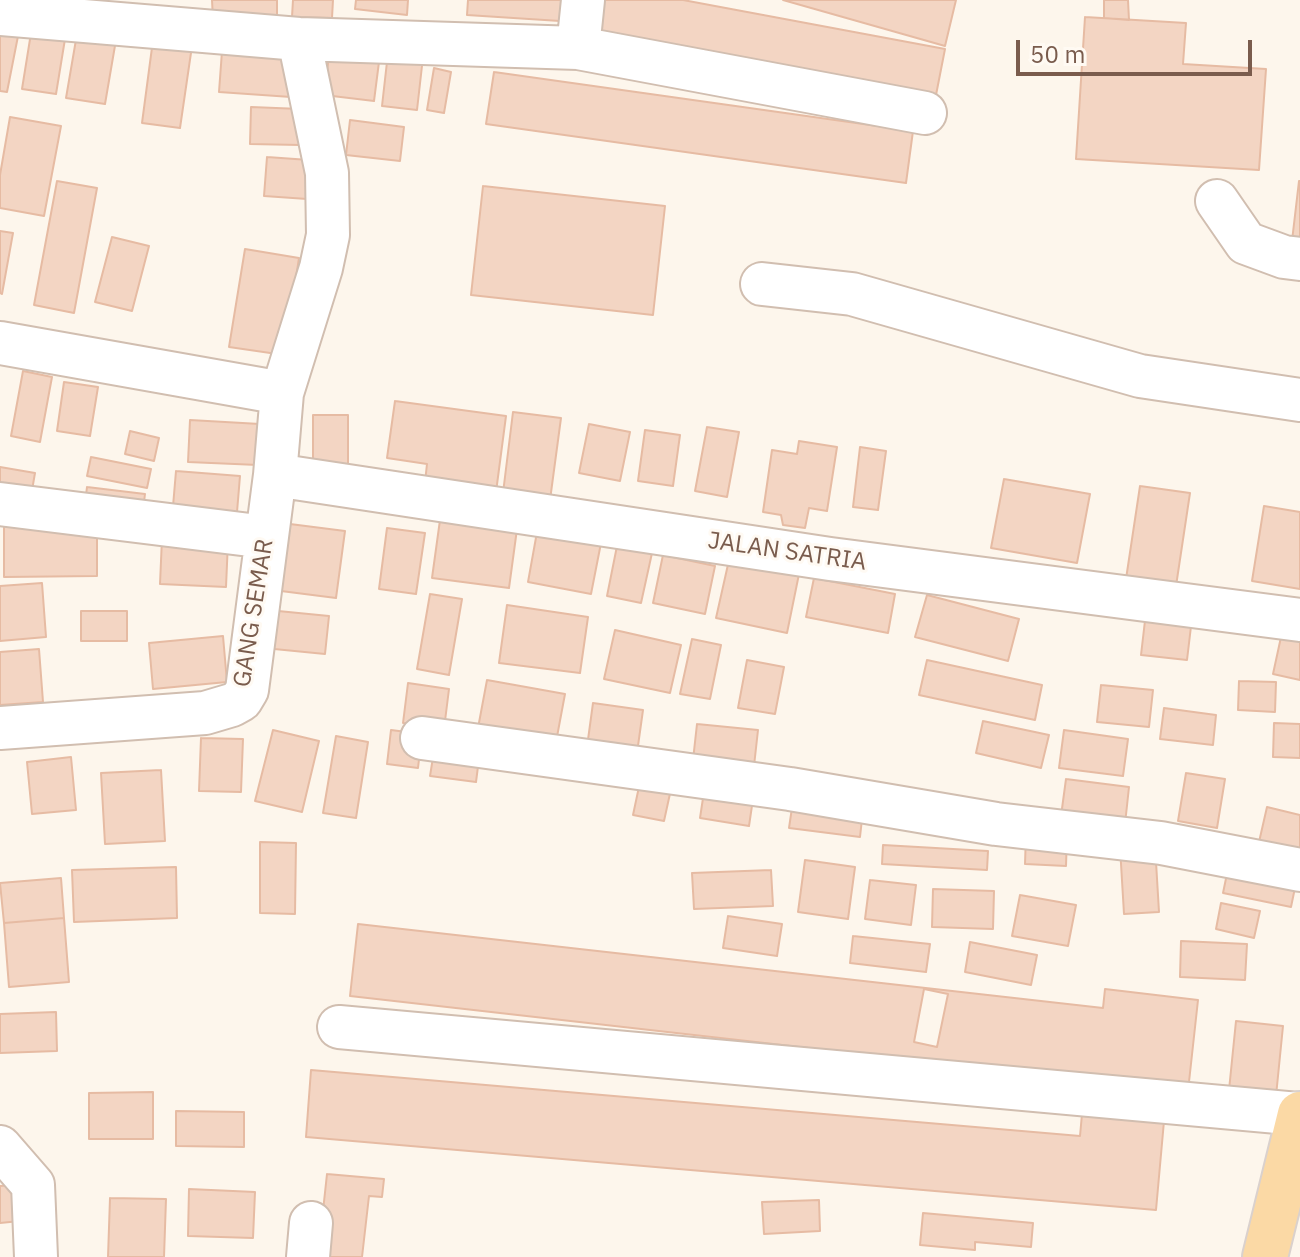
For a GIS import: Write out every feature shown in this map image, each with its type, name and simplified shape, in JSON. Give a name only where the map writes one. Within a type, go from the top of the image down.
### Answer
[{"type":"main road","points":[[1265,1257],[1300,1114]]},
{"type":"street","points":[[578,48],[583,0]]},
{"type":"street","points":[[0,14],[299,39],[578,48],[925,113]]},
{"type":"street","name":"GANG SEMAR","points":[[0,728],[205,713],[221,710],[241,700],[247,690],[275,475],[282,393],[321,268],[329,215],[327,173],[299,39]]},
{"type":"street","points":[[1217,201],[1246,243],[1284,257],[1300,259]]},
{"type":"street","points":[[762,284],[852,294],[1140,376],[1300,400]]},
{"type":"street","points":[[0,343],[282,393]]},
{"type":"street","name":"JALAN SATRIA","points":[[275,475],[830,559],[1300,620]]},
{"type":"street","points":[[0,504],[266,537]]},
{"type":"street","points":[[422,738],[790,789],[996,824],[1161,843],[1300,870]]},
{"type":"street","points":[[339,1027],[1300,1114]]},
{"type":"street","points":[[0,1147],[33,1185],[36,1257]]},
{"type":"building","points":[[212,0],[277,0],[277,18],[213,20]]},
{"type":"building","points":[[293,0],[333,0],[332,18],[292,17]]},
{"type":"building","points":[[356,0],[408,0],[407,15],[355,9]]},
{"type":"building","points":[[468,0],[562,0],[560,21],[467,15]]},
{"type":"building","points":[[589,0],[683,0],[945,49],[936,95],[584,29]]},
{"type":"building","points":[[783,0],[956,0],[945,46]]},
{"type":"building","points":[[1104,0],[1128,0],[1129,20],[1104,18]]},
{"type":"building","points":[[1085,17],[1186,23],[1183,64],[1266,69],[1259,170],[1076,159]]},
{"type":"building","points":[[0,28],[19,31],[7,92],[0,91]]},
{"type":"building","points":[[78,28],[117,34],[105,104],[66,98]]},
{"type":"building","points":[[31,33],[65,39],[56,94],[22,89]]},
{"type":"building","points":[[153,40],[192,46],[180,128],[142,123]]},
{"type":"building","points":[[330,48],[380,54],[374,101],[324,95]]},
{"type":"building","points":[[222,51],[294,57],[291,97],[219,92]]},
{"type":"building","points":[[388,53],[423,57],[417,110],[382,106]]},
{"type":"building","points":[[434,68],[451,72],[444,113],[427,110]]},
{"type":"building","points":[[494,72],[913,131],[906,183],[486,124]]},
{"type":"building","points":[[251,107],[301,109],[300,145],[250,144]]},
{"type":"building","points":[[10,117],[61,126],[44,216],[0,208],[0,175]]},
{"type":"building","points":[[350,120],[404,127],[400,161],[346,155]]},
{"type":"building","points":[[267,157],[309,160],[307,199],[264,196]]},
{"type":"building","points":[[57,181],[97,188],[74,313],[34,305]]},
{"type":"building","points":[[1300,181],[1300,242],[1292,241]]},
{"type":"building","points":[[483,186],[665,206],[653,315],[471,295]]},
{"type":"building","points":[[0,231],[13,233],[2,294],[0,293]]},
{"type":"building","points":[[112,237],[149,246],[132,311],[95,302]]},
{"type":"building","points":[[245,249],[299,258],[284,355],[229,347]]},
{"type":"building","points":[[23,371],[52,377],[40,442],[11,436]]},
{"type":"building","points":[[64,382],[98,387],[90,436],[57,431]]},
{"type":"building","points":[[395,401],[506,416],[496,492],[425,482],[427,464],[387,458]]},
{"type":"building","points":[[513,412],[561,418],[550,500],[503,493]]},
{"type":"building","points":[[313,415],[348,415],[348,468],[313,468]]},
{"type":"building","points":[[190,420],[260,424],[258,465],[188,462]]},
{"type":"building","points":[[589,424],[630,432],[620,481],[579,473]]},
{"type":"building","points":[[707,427],[739,432],[727,497],[695,491]]},
{"type":"building","points":[[645,430],[680,435],[673,486],[638,481]]},
{"type":"building","points":[[130,431],[159,438],[154,461],[125,454]]},
{"type":"building","points":[[799,441],[837,447],[827,511],[809,508],[805,528],[783,525],[781,515],[763,512],[772,450],[797,454]]},
{"type":"building","points":[[860,447],[886,451],[878,510],[853,507]]},
{"type":"building","points":[[91,457],[151,469],[147,488],[87,476]]},
{"type":"building","points":[[0,467],[35,473],[31,496],[0,491]]},
{"type":"building","points":[[176,471],[240,476],[236,524],[172,518]]},
{"type":"building","points":[[1004,479],[1090,494],[1077,563],[991,548]]},
{"type":"building","points":[[1140,486],[1190,493],[1176,586],[1126,579]]},
{"type":"building","points":[[87,487],[145,494],[142,518],[84,511]]},
{"type":"building","points":[[1264,506],[1300,512],[1300,589],[1252,581]]},
{"type":"building","points":[[440,520],[517,529],[509,588],[432,578]]},
{"type":"building","points":[[290,524],[345,531],[336,598],[281,591]]},
{"type":"building","points":[[4,525],[97,525],[97,576],[4,577]]},
{"type":"building","points":[[387,528],[425,533],[416,594],[379,589]]},
{"type":"building","points":[[537,532],[601,543],[591,594],[528,582]]},
{"type":"building","points":[[162,538],[228,541],[226,587],[160,584]]},
{"type":"building","points":[[617,546],[652,553],[641,603],[607,596]]},
{"type":"building","points":[[663,555],[715,566],[705,614],[653,603]]},
{"type":"building","points":[[729,560],[799,574],[787,633],[716,618]]},
{"type":"building","points":[[814,578],[895,594],[888,633],[806,617]]},
{"type":"building","points":[[42,583],[46,637],[0,641],[0,586]]},
{"type":"building","points":[[430,594],[462,599],[449,675],[417,669]]},
{"type":"building","points":[[927,595],[1019,619],[1008,661],[915,637]]},
{"type":"building","points":[[507,605],[588,617],[580,673],[499,663]]},
{"type":"building","points":[[268,610],[329,616],[325,654],[264,648]]},
{"type":"building","points":[[81,611],[127,611],[127,641],[81,641]]},
{"type":"building","points":[[1146,612],[1192,618],[1187,660],[1141,655]]},
{"type":"building","points":[[615,630],[681,645],[670,693],[604,679]]},
{"type":"building","points":[[223,636],[227,682],[153,689],[149,643]]},
{"type":"building","points":[[1281,637],[1300,641],[1300,680],[1273,674]]},
{"type":"building","points":[[692,639],[721,645],[710,699],[680,694]]},
{"type":"building","points":[[39,649],[43,702],[0,705],[0,652]]},
{"type":"building","points":[[747,660],[784,667],[775,714],[738,708]]},
{"type":"building","points":[[927,660],[1042,685],[1035,720],[919,695]]},
{"type":"building","points":[[487,680],[565,694],[556,742],[478,728]]},
{"type":"building","points":[[1239,681],[1276,682],[1275,712],[1238,710]]},
{"type":"building","points":[[408,683],[449,689],[444,729],[403,723]]},
{"type":"building","points":[[1101,685],[1153,690],[1149,727],[1097,722]]},
{"type":"building","points":[[593,703],[643,710],[637,753],[587,747]]},
{"type":"building","points":[[1164,708],[1216,715],[1213,745],[1160,739]]},
{"type":"building","points":[[983,721],[1049,735],[1041,768],[976,753]]},
{"type":"building","points":[[1274,723],[1300,724],[1300,758],[1273,757]]},
{"type":"building","points":[[697,724],[758,730],[754,766],[693,760]]},
{"type":"building","points":[[273,730],[319,741],[302,812],[255,801]]},
{"type":"building","points":[[391,730],[422,734],[418,768],[387,764]]},
{"type":"building","points":[[1064,730],[1128,739],[1123,776],[1059,768]]},
{"type":"building","points":[[336,736],[368,742],[356,818],[323,813]]},
{"type":"building","points":[[201,738],[243,739],[241,792],[199,791]]},
{"type":"building","points":[[435,745],[480,751],[476,782],[430,776]]},
{"type":"building","points":[[71,757],[76,810],[32,814],[27,762]]},
{"type":"building","points":[[161,770],[165,841],[105,844],[101,773]]},
{"type":"building","points":[[1186,773],[1225,779],[1217,828],[1178,821]]},
{"type":"building","points":[[1066,779],[1129,787],[1125,824],[1061,816]]},
{"type":"building","points":[[640,782],[671,789],[664,821],[633,815]]},
{"type":"building","points":[[705,785],[754,792],[749,826],[700,818]]},
{"type":"building","points":[[793,801],[863,810],[860,837],[789,828]]},
{"type":"building","points":[[1267,807],[1300,815],[1300,850],[1259,842]]},
{"type":"building","points":[[1026,833],[1067,834],[1066,866],[1025,864]]},
{"type":"building","points":[[260,842],[296,843],[295,914],[260,913]]},
{"type":"building","points":[[883,845],[988,851],[987,870],[882,864]]},
{"type":"building","points":[[1155,845],[1159,912],[1124,914],[1120,847]]},
{"type":"building","points":[[805,860],[855,867],[848,919],[798,912]]},
{"type":"building","points":[[1229,864],[1297,878],[1291,907],[1223,893]]},
{"type":"building","points":[[176,867],[177,918],[74,922],[72,870]]},
{"type":"building","points":[[771,870],[773,906],[694,909],[692,873]]},
{"type":"building","points":[[61,878],[64,918],[4,923],[0,883]]},
{"type":"building","points":[[870,880],[916,885],[911,925],[865,919]]},
{"type":"building","points":[[933,889],[994,891],[993,929],[932,927]]},
{"type":"building","points":[[1020,895],[1076,905],[1068,946],[1012,936]]},
{"type":"building","points":[[1221,903],[1260,911],[1254,938],[1216,929]]},
{"type":"building","points":[[728,916],[782,924],[777,956],[723,948]]},
{"type":"building","points":[[64,918],[69,982],[9,987],[4,923]]},
{"type":"building","points":[[358,924],[1103,1008],[1105,989],[1198,1000],[1188,1091],[350,996]]},
{"type":"building","points":[[853,936],[930,944],[926,972],[850,963]]},
{"type":"building","points":[[1181,941],[1247,944],[1245,980],[1180,977]]},
{"type":"building","points":[[970,942],[1037,955],[1031,985],[965,972]]},
{"type":"building","points":[[924,989],[948,994],[937,1047],[914,1042]]},
{"type":"building","points":[[56,1012],[57,1051],[0,1053],[0,1014]]},
{"type":"building","points":[[1236,1021],[1283,1026],[1276,1096],[1229,1090]]},
{"type":"building","points":[[311,1070],[1080,1136],[1082,1114],[1164,1121],[1156,1210],[306,1137]]},
{"type":"building","points":[[153,1092],[153,1139],[89,1139],[89,1093]]},
{"type":"building","points":[[176,1111],[244,1112],[244,1147],[176,1146]]},
{"type":"building","points":[[327,1174],[384,1179],[382,1197],[369,1196],[362,1257],[318,1257]]},
{"type":"building","points":[[27,1184],[30,1220],[0,1223],[0,1186]]},
{"type":"building","points":[[189,1189],[255,1192],[253,1238],[188,1236]]},
{"type":"building","points":[[110,1198],[166,1199],[164,1257],[108,1257]]},
{"type":"building","points":[[819,1200],[820,1231],[764,1234],[762,1202]]},
{"type":"building","points":[[923,1213],[1033,1223],[1031,1247],[975,1242],[975,1250],[920,1245]]}]
